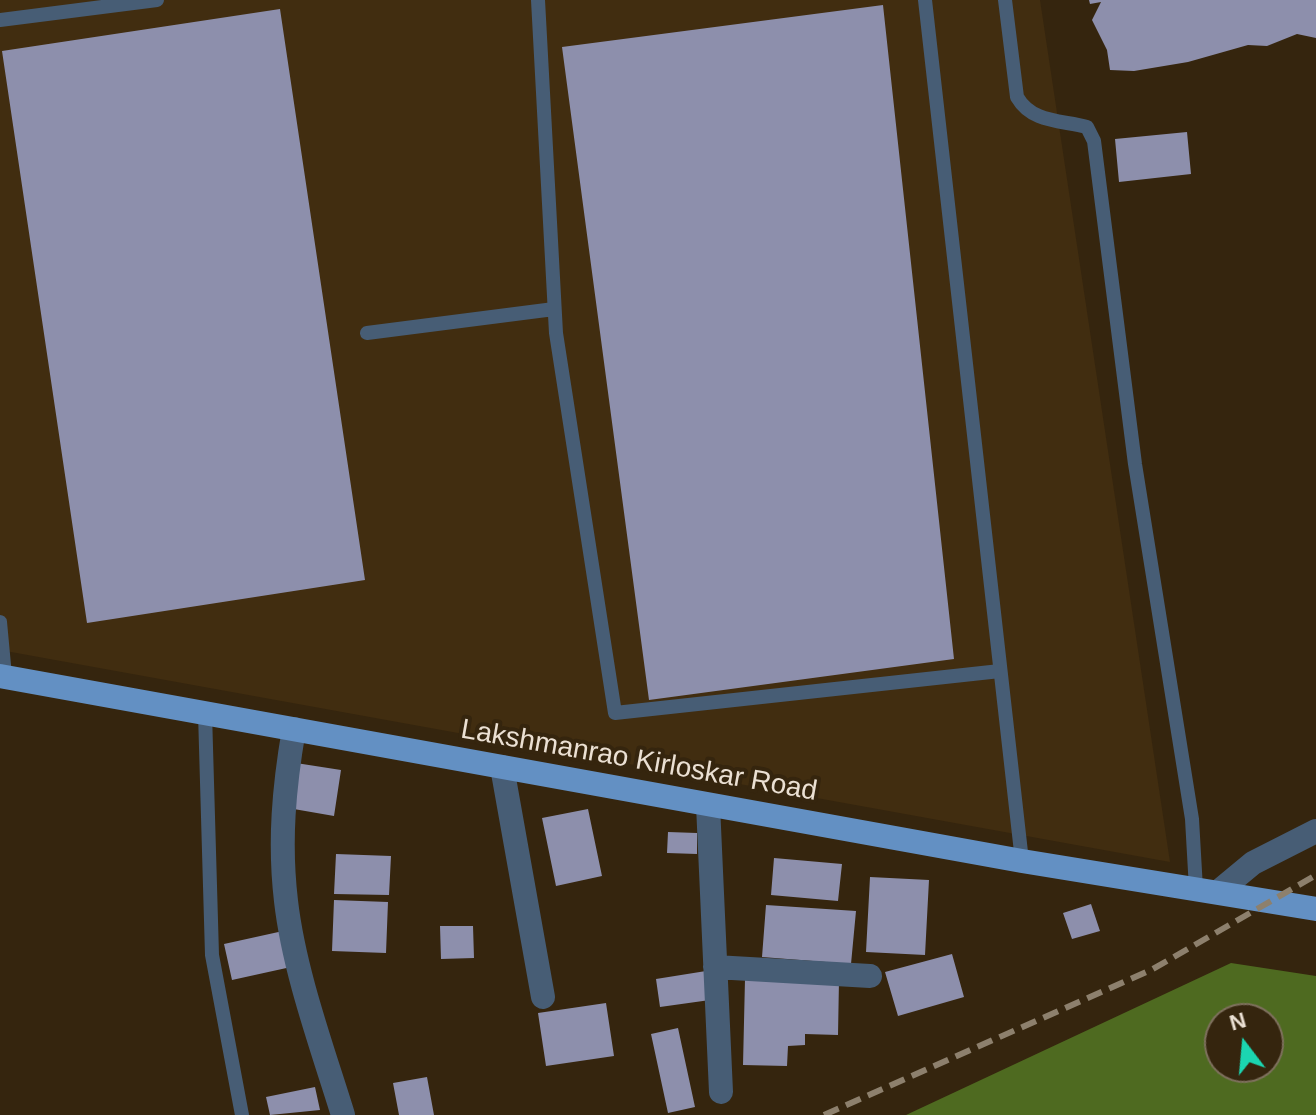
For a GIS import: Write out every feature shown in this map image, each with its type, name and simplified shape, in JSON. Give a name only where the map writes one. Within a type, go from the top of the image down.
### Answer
[{"type":"main road","name":"Lakshmanrao Kirloskar Road","points":[[2,676],[1022,861],[1316,909]]},
{"type":"street","points":[[294,729],[283,805],[286,902],[317,1031],[343,1115]]},
{"type":"street","points":[[502,767],[543,997]]},
{"type":"street","points":[[708,805],[721,1092]]},
{"type":"street","points":[[1207,890],[1316,831]]},
{"type":"street","points":[[715,967],[870,976]]},
{"type":"lane","points":[[0,20],[157,0]]},
{"type":"lane","points":[[538,0],[554,309],[615,713],[1000,671]]},
{"type":"lane","points":[[925,0],[1022,861]]},
{"type":"lane","points":[[1005,0],[1017,97],[1023,108],[1037,117],[1087,127],[1094,141],[1135,464],[1192,819],[1207,890]]},
{"type":"lane","points":[[367,333],[554,309]]},
{"type":"lane","points":[[0,622],[2,676]]},
{"type":"lane","points":[[205,713],[212,955],[242,1115]]},
{"type":"shaded area","points":[[0,0],[1040,0],[1170,862],[0,650]]},
{"type":"green space","points":[[1231,963],[1316,976],[1316,1115],[906,1115]]},
{"type":"building","points":[[1089,0],[1316,0],[1316,38],[1297,34],[1267,46],[1248,45],[1188,62],[1134,71],[1110,70],[1107,50],[1092,20],[1101,2],[1090,4]]},
{"type":"building","points":[[883,5],[954,659],[649,700],[562,47]]},
{"type":"building","points":[[280,9],[365,580],[87,623],[2,51]]},
{"type":"building","points":[[1187,132],[1191,174],[1119,182],[1115,139]]},
{"type":"building","points":[[296,763],[341,770],[334,816],[288,808]]},
{"type":"building","points":[[588,809],[602,876],[556,886],[542,818]]},
{"type":"building","points":[[668,832],[697,833],[697,854],[667,853]]},
{"type":"building","points":[[336,854],[391,856],[389,895],[334,894]]},
{"type":"building","points":[[774,858],[842,864],[838,901],[771,895]]},
{"type":"building","points":[[870,877],[929,880],[925,955],[866,952]]},
{"type":"building","points":[[334,900],[388,902],[386,953],[332,951]]},
{"type":"building","points":[[1091,904],[1100,931],[1072,939],[1063,913]]},
{"type":"building","points":[[766,905],[856,911],[851,964],[762,957]]},
{"type":"building","points":[[440,926],[473,926],[474,958],[441,959]]},
{"type":"building","points":[[283,931],[291,967],[232,980],[224,944]]},
{"type":"building","points":[[952,954],[964,997],[898,1016],[885,972]]},
{"type":"building","points":[[706,971],[710,1000],[660,1007],[656,979]]},
{"type":"building","points":[[745,979],[839,980],[838,1035],[805,1034],[805,1045],[788,1046],[787,1066],[743,1065]]},
{"type":"building","points":[[606,1003],[614,1056],[546,1066],[538,1013]]},
{"type":"building","points":[[678,1028],[695,1107],[668,1113],[651,1034]]},
{"type":"building","points":[[427,1077],[434,1115],[399,1115],[393,1083]]},
{"type":"building","points":[[315,1087],[320,1110],[270,1115],[266,1097]]},
{"type":"railway","points":[[824,1115],[1153,969],[1316,875]]}]
